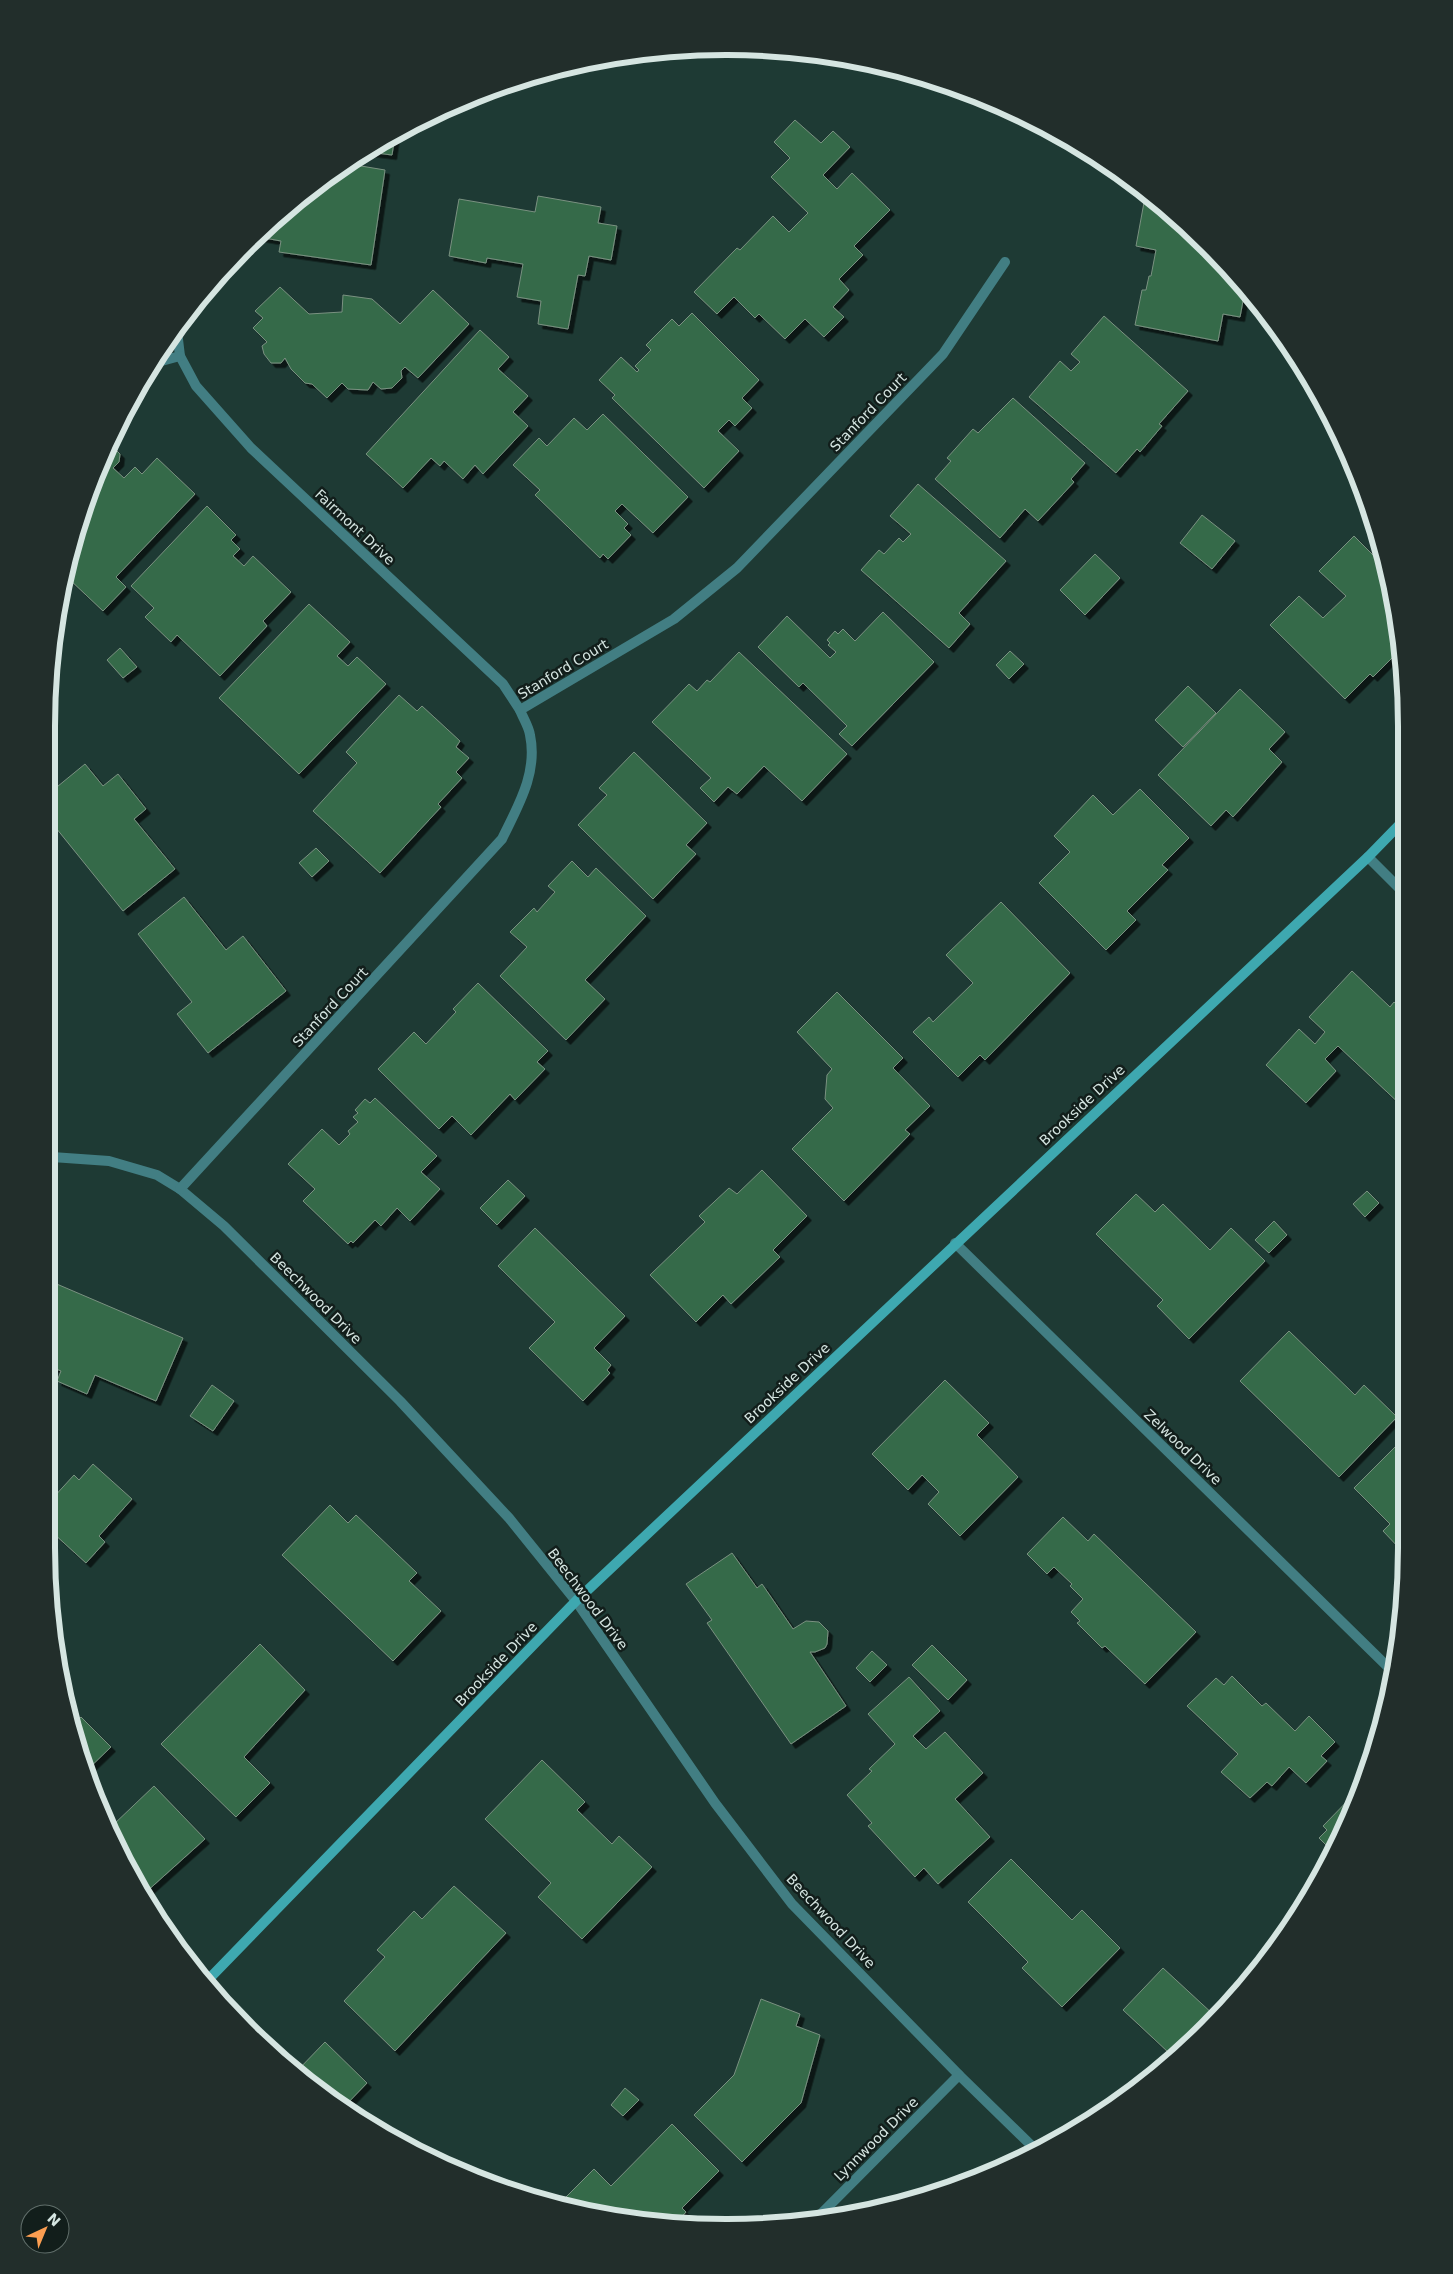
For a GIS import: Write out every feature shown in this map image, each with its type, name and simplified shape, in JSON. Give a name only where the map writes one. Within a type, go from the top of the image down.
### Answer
[{"type":"street","name":"Stanford Court","points":[[180,1189],[502,839],[526,790],[531,763],[530,735],[520,710],[674,619],[737,568],[943,354],[1005,262]]},
{"type":"street","name":"Fairmont Drive","points":[[178,340],[180,356],[196,386],[251,448],[502,684],[520,710]]},
{"type":"street","points":[[164,360],[180,356]]},
{"type":"street","name":"Brookside Drive","points":[[211,1977],[576,1602],[955,1243],[1368,857],[1398,825]]},
{"type":"street","points":[[1368,857],[1398,887]]},
{"type":"street","name":"Beechwood Drive","points":[[55,1157],[109,1162],[157,1175],[180,1189],[224,1226],[400,1401],[508,1518],[576,1602],[715,1803],[792,1904],[959,2075],[1031,2145]]},
{"type":"street","name":"Zelwood Drive","points":[[955,1243],[1387,1666]]},
{"type":"street","name":"Lynnwood Drive","points":[[823,2212],[959,2075]]},
{"type":"building","points":[[795,120],[821,143],[833,131],[850,147],[823,175],[837,189],[852,173],[890,210],[854,246],[863,255],[839,279],[849,290],[833,307],[844,317],[824,337],[805,319],[785,339],[759,314],[755,318],[734,297],[717,314],[694,292],[737,248],[740,250],[773,216],[789,232],[808,213],[771,177],[790,158],[774,142]]},
{"type":"building","points":[[394,144],[392,155],[378,153]]},
{"type":"building","points":[[357,165],[385,170],[371,265],[279,252],[281,241],[267,238],[318,194],[353,168]]},
{"type":"building","points":[[538,196],[601,207],[598,223],[617,226],[611,260],[589,256],[585,276],[578,275],[568,329],[538,324],[541,301],[517,297],[523,264],[487,258],[486,263],[449,256],[459,199],[535,212]]},
{"type":"building","points":[[1144,202],[1201,252],[1231,284],[1243,299],[1240,317],[1223,314],[1218,341],[1135,325],[1142,290],[1146,290],[1149,276],[1151,276],[1156,250],[1136,246]]},
{"type":"building","points":[[280,287],[309,314],[342,312],[343,295],[372,299],[400,324],[433,290],[469,324],[418,378],[405,367],[401,371],[402,378],[392,388],[381,389],[373,382],[368,390],[348,389],[342,383],[327,398],[312,384],[305,383],[291,369],[285,358],[281,363],[271,363],[264,354],[262,346],[267,342],[253,328],[263,318],[255,311]]},
{"type":"building","points":[[692,313],[759,380],[742,398],[752,408],[735,426],[729,420],[718,431],[739,451],[704,488],[612,398],[615,395],[599,380],[621,357],[637,372],[639,370],[635,366],[651,350],[646,345],[672,319],[679,326]]},
{"type":"building","points":[[1104,316],[1188,391],[1159,424],[1162,426],[1140,452],[1137,449],[1116,473],[1029,397],[1060,361],[1071,371],[1080,362],[1071,354]]},
{"type":"building","points":[[480,330],[509,357],[498,369],[528,396],[513,412],[528,426],[483,474],[475,465],[463,479],[444,461],[440,466],[431,458],[403,488],[366,454]]},
{"type":"building","points":[[1013,398],[1085,463],[1071,479],[1074,482],[1038,521],[1025,509],[1000,538],[935,479],[951,461],[947,458],[973,429],[978,433]]},
{"type":"building","points":[[603,414],[688,497],[653,533],[622,504],[615,511],[628,524],[624,528],[631,535],[608,559],[603,554],[600,558],[535,495],[540,490],[513,465],[539,438],[547,446],[574,418],[587,430]]},
{"type":"building","points":[[115,449],[120,454],[119,462],[113,468],[124,478],[135,467],[142,474],[157,458],[195,494],[116,577],[126,587],[103,611],[71,581],[91,511]]},
{"type":"building","points":[[918,484],[1006,561],[959,613],[970,624],[949,648],[861,570],[879,550],[884,554],[899,538],[903,542],[911,534],[890,516]]},
{"type":"building","points":[[207,506],[236,535],[231,540],[240,549],[233,556],[244,566],[253,556],[291,592],[263,621],[267,626],[220,676],[177,635],[171,642],[145,617],[154,608],[131,586]]},
{"type":"building","points":[[1202,515],[1235,541],[1212,569],[1180,543]]},
{"type":"building","points":[[1354,536],[1376,558],[1385,595],[1394,656],[1373,677],[1370,674],[1345,699],[1270,625],[1299,596],[1323,618],[1346,596],[1319,571]]},
{"type":"building","points":[[1095,554],[1120,578],[1085,615],[1060,590]]},
{"type":"building","points":[[309,604],[350,642],[337,656],[348,666],[357,657],[386,684],[299,774],[219,698]]},
{"type":"building","points":[[883,612],[934,662],[852,746],[839,734],[847,726],[803,683],[799,687],[758,647],[787,616],[830,658],[836,652],[828,645],[830,643],[827,640],[835,631],[838,634],[843,629],[855,641]]},
{"type":"building","points":[[120,648],[137,667],[123,678],[107,660]]},
{"type":"building","points":[[1010,651],[1024,664],[1009,679],[996,665]]},
{"type":"building","points":[[739,652],[847,754],[802,801],[764,766],[737,794],[728,787],[714,802],[700,788],[711,778],[652,722],[689,684],[697,691],[707,680],[710,682]]},
{"type":"building","points":[[1188,686],[1216,713],[1183,747],[1155,720]]},
{"type":"building","points":[[1240,689],[1285,732],[1269,749],[1282,762],[1233,817],[1226,810],[1211,826],[1158,775]]},
{"type":"building","points":[[399,695],[417,711],[422,706],[460,741],[456,747],[469,758],[456,772],[462,778],[438,804],[441,807],[380,873],[313,811],[357,763],[346,752]]},
{"type":"building","points":[[634,752],[707,823],[686,845],[696,854],[653,899],[578,825],[607,795],[599,788]]},
{"type":"building","points":[[85,764],[103,786],[118,774],[146,809],[134,819],[175,869],[123,911],[55,827],[55,789]]},
{"type":"building","points":[[1140,789],[1189,838],[1162,865],[1168,870],[1127,911],[1136,920],[1106,950],[1039,883],[1070,852],[1054,836],[1093,795],[1113,815]]},
{"type":"building","points":[[316,848],[329,861],[312,877],[299,863]]},
{"type":"building","points":[[572,861],[588,877],[596,868],[646,916],[585,980],[605,999],[566,1040],[500,976],[527,947],[510,932],[534,908],[537,912],[555,892],[548,886]]},
{"type":"building","points":[[184,897],[226,950],[243,936],[286,991],[208,1053],[177,1014],[192,1002],[138,934]]},
{"type":"building","points":[[1001,902],[1070,973],[985,1060],[980,1055],[958,1077],[913,1032],[929,1017],[933,1022],[973,983],[946,955]]},
{"type":"building","points":[[1352,971],[1390,1007],[1394,1002],[1398,1006],[1398,1102],[1338,1046],[1325,1059],[1336,1071],[1306,1103],[1266,1065],[1299,1029],[1315,1044],[1325,1032],[1309,1017]]},
{"type":"building","points":[[478,983],[548,1051],[537,1062],[545,1069],[515,1100],[510,1094],[471,1135],[452,1116],[439,1129],[378,1069],[414,1032],[426,1044],[456,1012],[453,1009]]},
{"type":"building","points":[[837,992],[903,1058],[893,1068],[930,1106],[905,1130],[910,1134],[844,1201],[792,1149],[833,1108],[825,1099],[827,1075],[832,1069],[797,1032]]},
{"type":"building","points":[[375,1098],[437,1156],[421,1172],[440,1189],[410,1221],[397,1208],[381,1226],[375,1220],[353,1243],[351,1241],[348,1244],[303,1201],[315,1189],[288,1164],[322,1129],[339,1145],[350,1134],[348,1131],[358,1122],[353,1117],[358,1113],[355,1110],[365,1099],[370,1103]]},
{"type":"building","points":[[762,1170],[807,1216],[773,1250],[780,1257],[731,1304],[723,1295],[696,1322],[650,1275],[705,1222],[699,1216],[729,1188],[737,1194]]},
{"type":"building","points":[[508,1180],[525,1196],[497,1225],[480,1208]]},
{"type":"building","points":[[1367,1191],[1379,1203],[1365,1217],[1353,1204]]},
{"type":"building","points":[[1136,1194],[1155,1212],[1163,1204],[1210,1250],[1231,1228],[1265,1261],[1189,1339],[1157,1306],[1163,1300],[1096,1234]]},
{"type":"building","points":[[1274,1221],[1287,1235],[1269,1253],[1255,1240]]},
{"type":"building","points":[[535,1228],[625,1316],[594,1348],[611,1365],[607,1370],[610,1373],[583,1401],[529,1348],[555,1322],[498,1266]]},
{"type":"building","points":[[55,1283],[183,1338],[156,1401],[95,1375],[87,1394],[57,1381],[61,1371],[55,1368]]},
{"type":"building","points":[[1289,1331],[1355,1395],[1364,1385],[1397,1417],[1339,1477],[1240,1381]]},
{"type":"building","points":[[945,1380],[989,1423],[977,1435],[1018,1477],[960,1536],[928,1504],[939,1492],[922,1475],[908,1490],[872,1454]]},
{"type":"building","points":[[212,1385],[234,1401],[213,1431],[190,1416]]},
{"type":"building","points":[[1398,1444],[1398,1547],[1383,1531],[1390,1524],[1354,1488]]},
{"type":"building","points":[[93,1464],[132,1499],[99,1536],[105,1542],[86,1563],[55,1535],[55,1496],[74,1475],[79,1480]]},
{"type":"building","points":[[330,1505],[348,1523],[356,1515],[417,1573],[409,1581],[441,1611],[393,1661],[282,1555]]},
{"type":"building","points":[[1063,1517],[1088,1541],[1094,1534],[1196,1632],[1145,1684],[1105,1646],[1102,1648],[1077,1623],[1080,1621],[1071,1612],[1083,1599],[1070,1586],[1072,1584],[1054,1567],[1047,1574],[1027,1554]]},
{"type":"building","points":[[732,1553],[757,1588],[762,1584],[793,1629],[806,1621],[819,1622],[828,1631],[825,1648],[810,1652],[846,1706],[791,1744],[707,1623],[712,1620],[686,1584]]},
{"type":"building","points":[[260,1644],[305,1690],[244,1757],[270,1783],[236,1817],[161,1744]]},
{"type":"building","points":[[932,1645],[967,1680],[948,1700],[912,1665]]},
{"type":"building","points":[[872,1651],[887,1665],[870,1682],[856,1668]]},
{"type":"building","points":[[1232,1676],[1262,1706],[1266,1703],[1295,1731],[1309,1716],[1335,1742],[1321,1756],[1327,1761],[1306,1783],[1289,1767],[1272,1786],[1267,1782],[1250,1798],[1221,1772],[1238,1754],[1187,1706],[1216,1678],[1224,1685]]},
{"type":"building","points":[[909,1677],[940,1711],[913,1736],[926,1749],[945,1732],[983,1773],[955,1799],[990,1837],[938,1884],[924,1868],[915,1877],[868,1826],[872,1823],[847,1795],[872,1771],[869,1769],[895,1744],[868,1714]]},
{"type":"building","points":[[81,1717],[111,1747],[92,1765],[91,1763],[78,1720]]},
{"type":"building","points":[[542,1760],[585,1802],[577,1810],[612,1844],[619,1836],[652,1867],[582,1939],[538,1897],[551,1883],[485,1819]]},
{"type":"building","points":[[154,1786],[205,1839],[149,1889],[115,1823]]},
{"type":"building","points":[[1349,1800],[1328,1847],[1319,1838],[1327,1830],[1323,1826]]},
{"type":"building","points":[[1011,1859],[1072,1920],[1082,1910],[1120,1948],[1062,2007],[1022,1968],[1028,1962],[968,1902]]},
{"type":"building","points":[[454,1886],[506,1933],[395,2051],[344,2001],[385,1957],[377,1950],[414,1911],[422,1919]]},
{"type":"building","points":[[1163,1968],[1211,2012],[1164,2056],[1168,2052],[1123,2010]]},
{"type":"building","points":[[761,1999],[800,2014],[796,2026],[820,2035],[801,2103],[742,2162],[694,2115],[734,2075]]},
{"type":"building","points":[[325,2042],[367,2083],[348,2102],[301,2066]]},
{"type":"building","points":[[625,2088],[639,2100],[623,2116],[611,2105]]},
{"type":"building","points":[[672,2124],[719,2171],[682,2208],[686,2212],[681,2218],[595,2206],[564,2199],[594,2169],[611,2186]]}]
